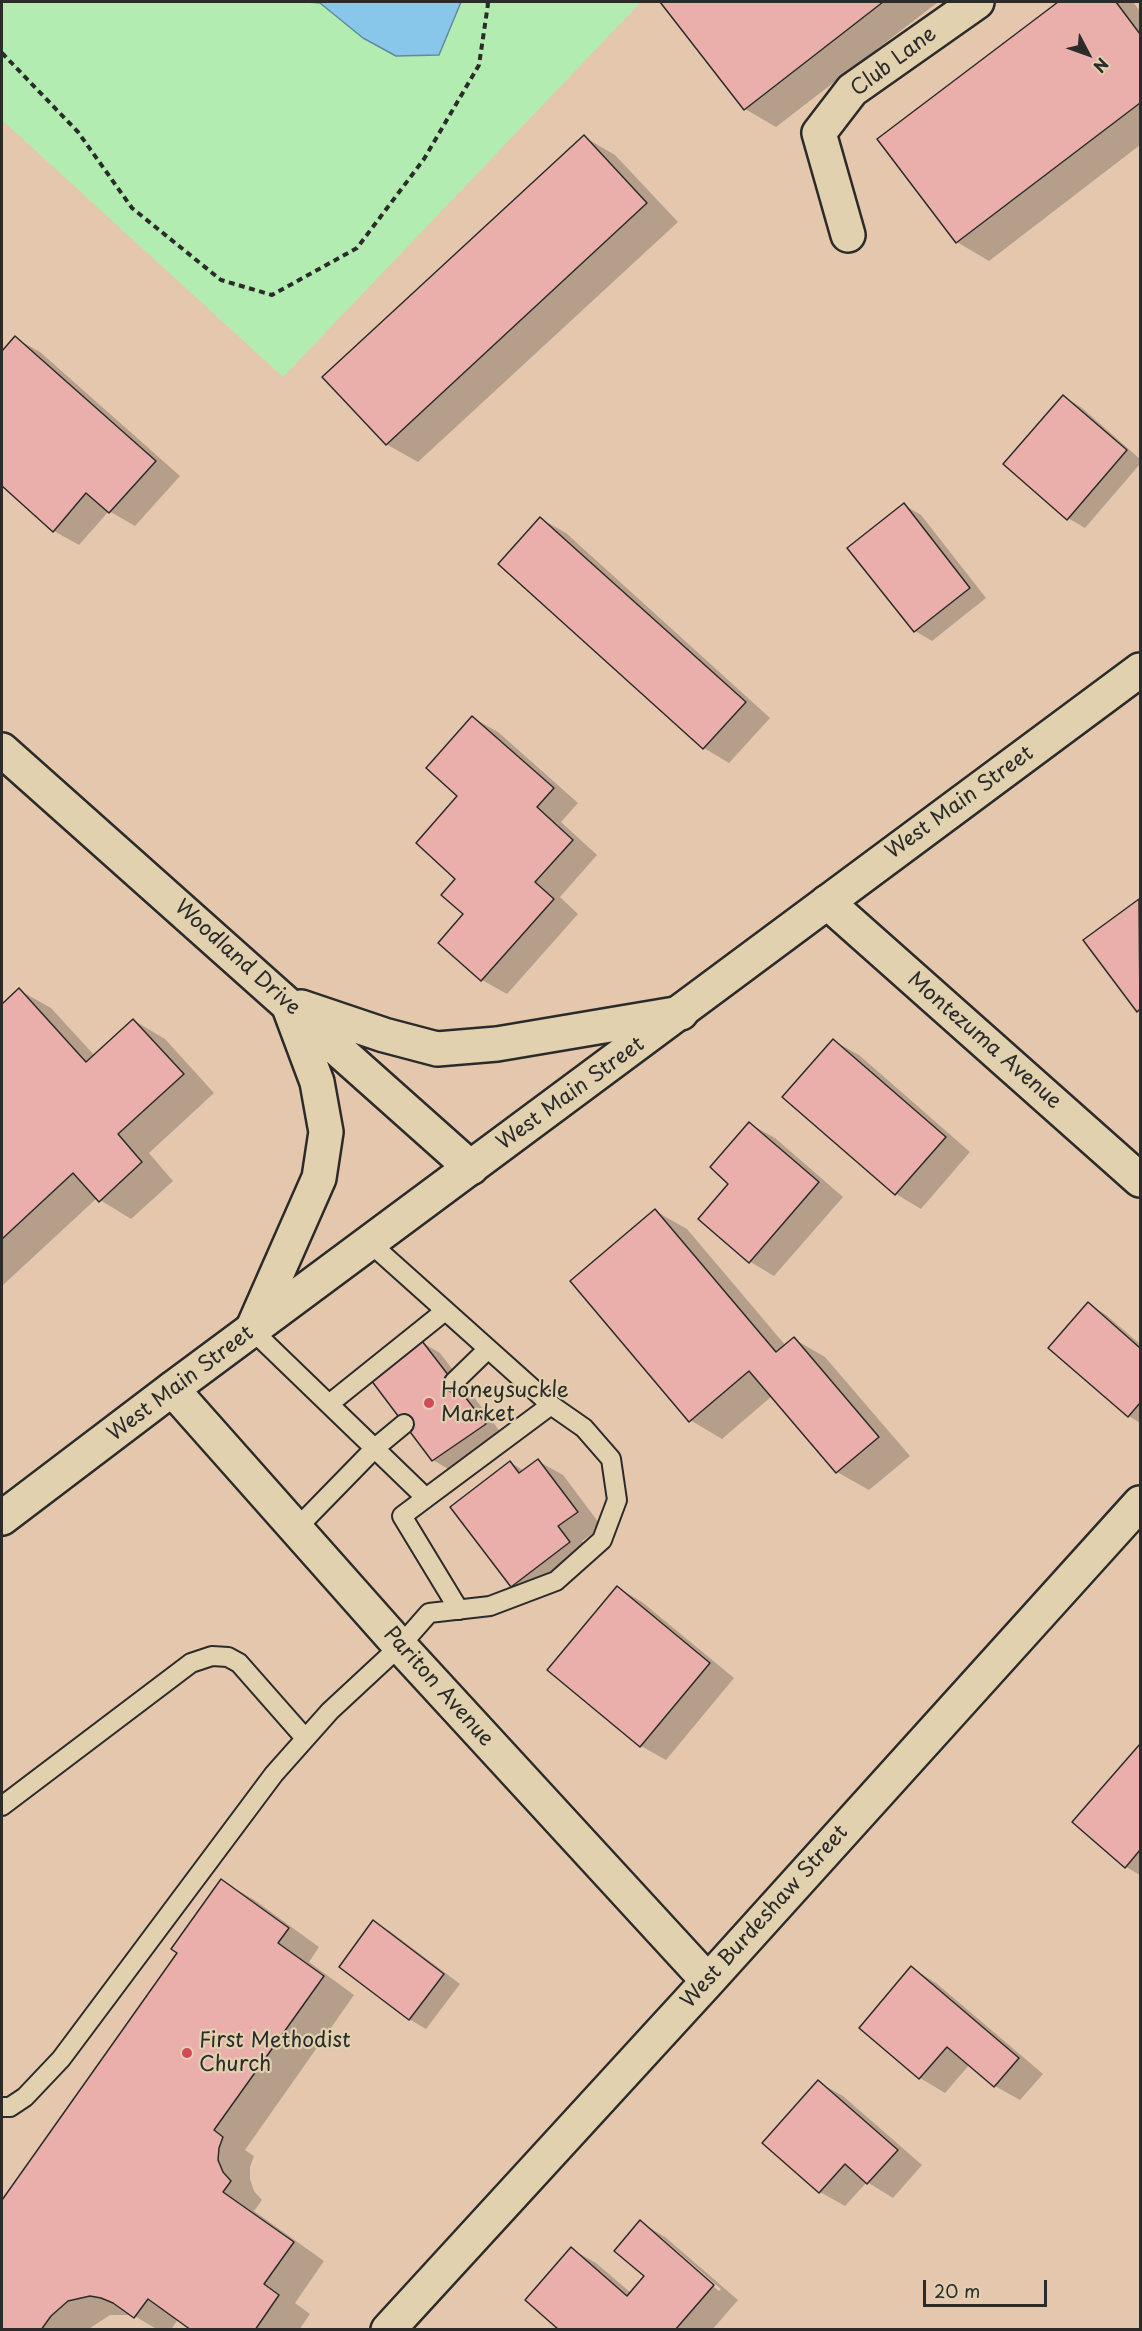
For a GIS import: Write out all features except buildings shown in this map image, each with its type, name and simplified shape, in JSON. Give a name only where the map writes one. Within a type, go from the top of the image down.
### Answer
[{"type":"main road","name":"Club Lane","points":[[848,235],[819,133],[852,90],[977,2]]},
{"type":"main road","name":"West Main Street","points":[[2,1518],[171,1389],[681,1013],[1140,670]]},
{"type":"main road","name":"Woodland Drive","points":[[2,750],[471,1168]]},
{"type":"main road","name":"Montezuma Avenue","points":[[827,902],[1140,1180]]},
{"type":"main road","points":[[288,1003],[384,1035],[437,1049],[497,1044],[681,1013]]},
{"type":"main road","points":[[252,1330],[319,1178],[326,1132],[317,1082],[288,1003]]},
{"type":"main road","name":"Pariton Avenue","points":[[171,1389],[400,1646],[708,1981]]},
{"type":"main road","name":"West Burdeshaw Street","points":[[388,2330],[708,1981],[1140,1503]]},
{"type":"lane","points":[[2,2107],[10,2107],[25,2097],[61,2059],[274,1774],[330,1711],[400,1646],[429,1613],[490,1606],[556,1581],[602,1540],[617,1500],[611,1458],[584,1428],[551,1406],[370,1243]]},
{"type":"lane","points":[[329,1404],[445,1311]]},
{"type":"lane","points":[[252,1330],[426,1498]]},
{"type":"lane","points":[[454,1382],[488,1349]]},
{"type":"lane","points":[[459,1610],[402,1516],[551,1406]]},
{"type":"lane","points":[[296,1529],[375,1448],[404,1424]]},
{"type":"lane","points":[[2,1806],[191,1663],[212,1656],[228,1657],[239,1663],[305,1738]]},
{"type":"path","points":[[2,53],[78,132],[132,208],[221,280],[272,295],[357,248],[424,159],[479,65],[488,4],[486,2]]},
{"type":"green space","points":[[2,2],[641,2],[283,377],[2,120]]},
{"type":"water","points":[[307,2],[461,2],[439,55],[396,56],[363,38],[320,3]]},
{"type":"place","name":"Honeysuckle Market","points":[[429,1403]]},
{"type":"place","name":"First Methodist Church","points":[[187,2053]]}]
